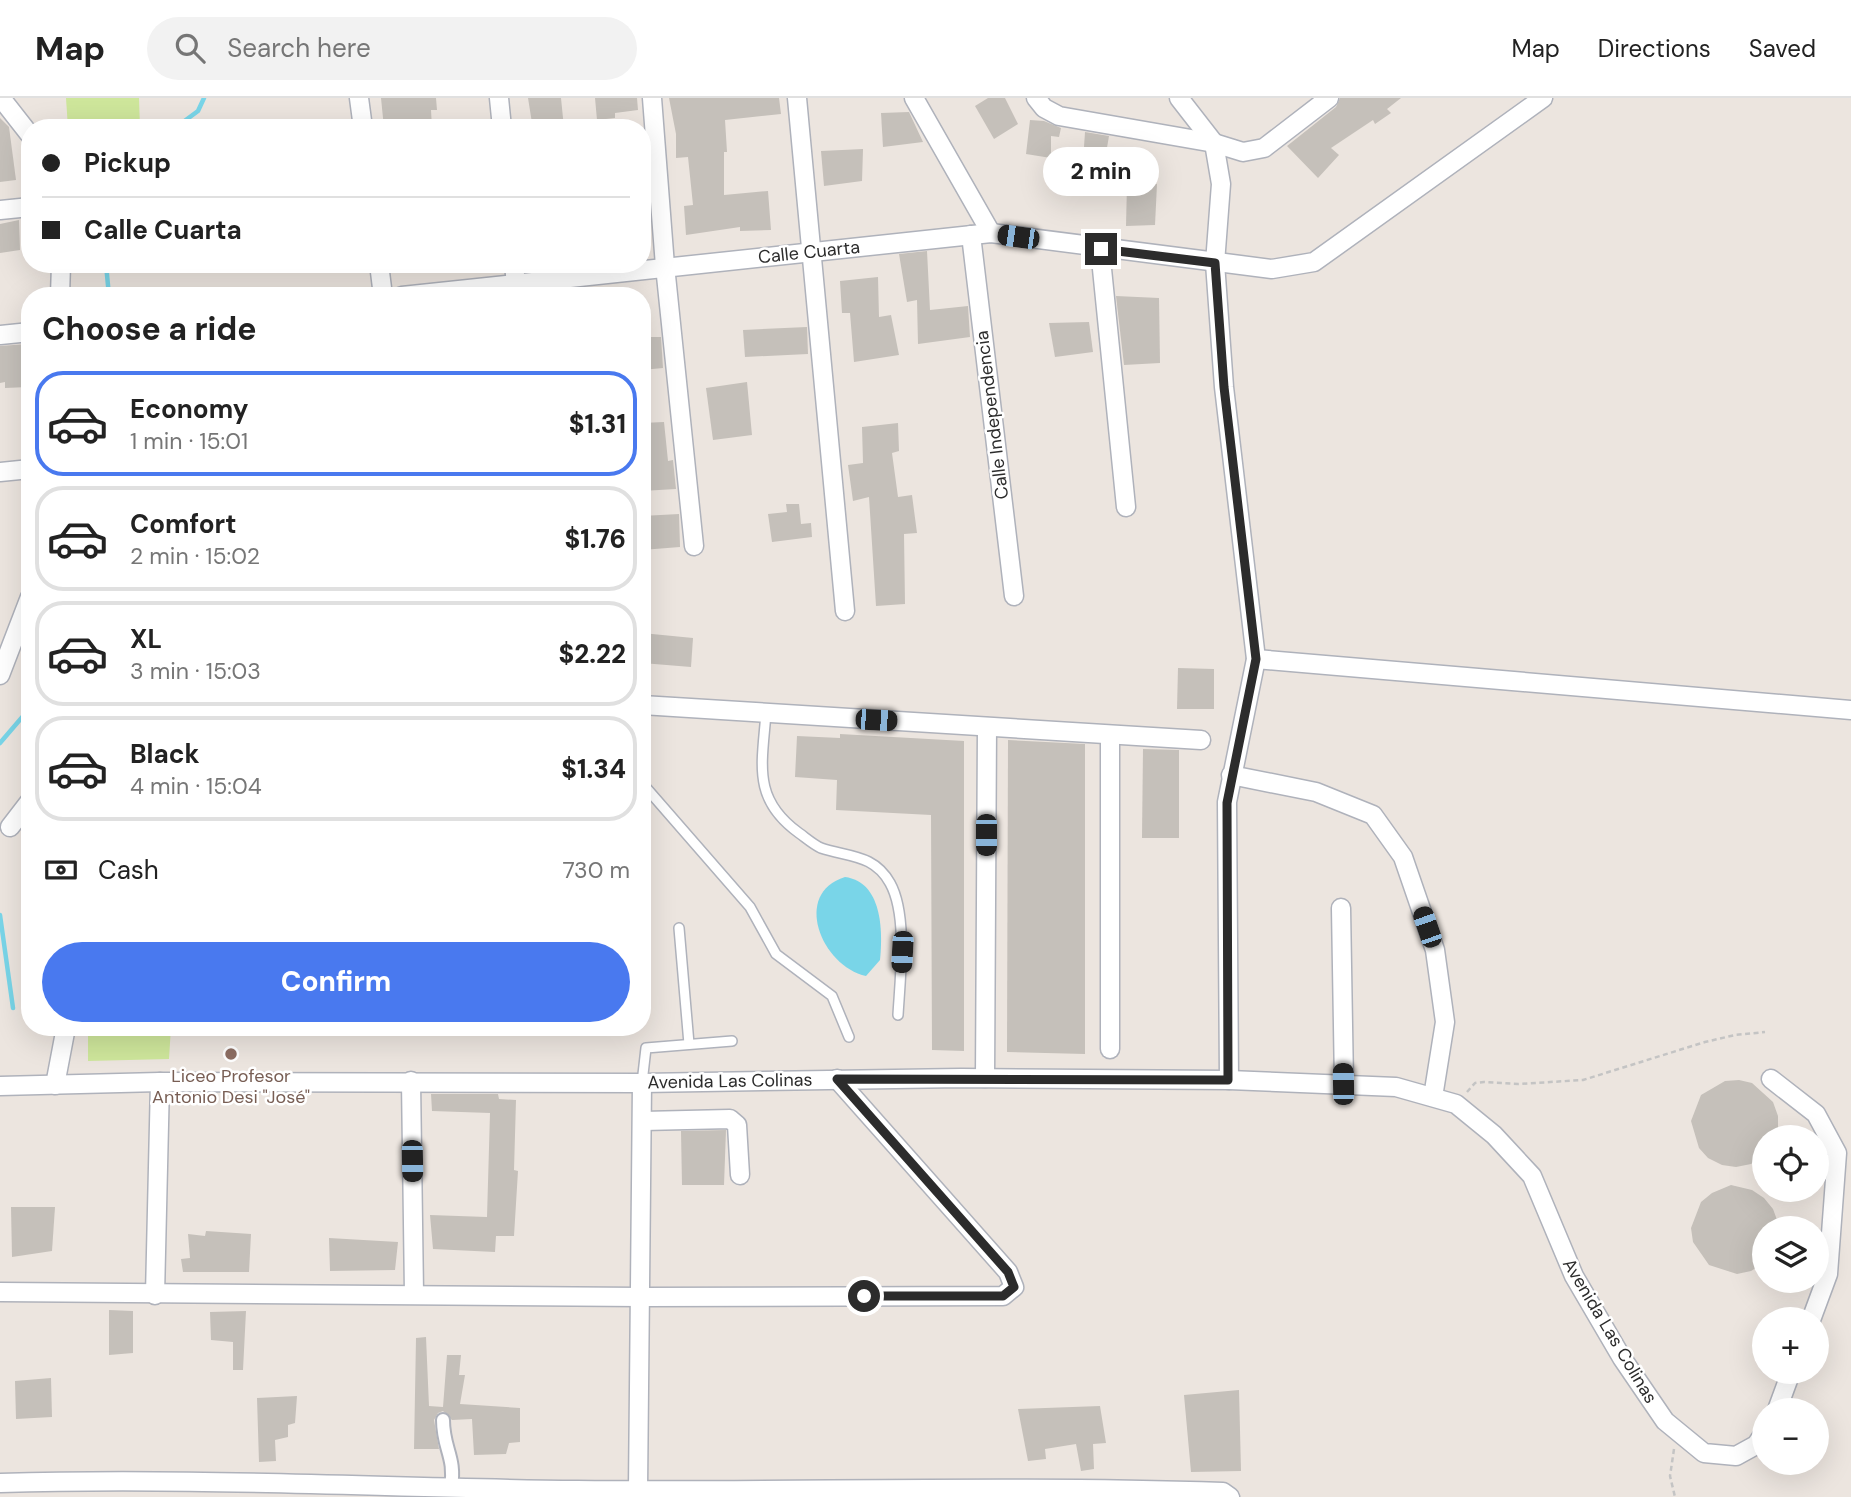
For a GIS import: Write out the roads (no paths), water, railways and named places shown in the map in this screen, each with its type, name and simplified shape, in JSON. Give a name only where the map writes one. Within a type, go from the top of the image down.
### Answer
[{"type":"street","points":[[1,98],[21,124]]},
{"type":"street","points":[[359,98],[362,119]]},
{"type":"street","points":[[499,98],[501,119]]},
{"type":"street","points":[[652,98],[665,266],[694,546]]},
{"type":"street","points":[[797,98],[845,611]]},
{"type":"street","points":[[914,98],[991,233]]},
{"type":"street","points":[[1036,98],[1044,108],[1059,116],[1214,143],[1243,152],[1264,148],[1326,99]]},
{"type":"street","points":[[1179,98],[1214,143],[1221,184],[1215,263],[1224,387],[1256,659],[1227,803],[1228,1080]]},
{"type":"street","name":"Calle Cuarta","points":[[651,268],[991,233],[1272,269],[1314,262],[1543,98]]},
{"type":"street","points":[[0,210],[21,207]]},
{"type":"street","name":"Calle Independencia","points":[[971,235],[1014,596]]},
{"type":"street","points":[[1101,249],[1126,507]]},
{"type":"street","name":"Calle Cuarta","points":[[541,287],[624,273]]},
{"type":"street","points":[[0,335],[21,333]]},
{"type":"street","points":[[0,472],[21,470]]},
{"type":"street","points":[[0,675],[21,620]]},
{"type":"street","points":[[1256,659],[1851,710]]},
{"type":"street","points":[[651,706],[1201,740]]},
{"type":"street","points":[[985,1078],[987,727]]},
{"type":"street","points":[[1110,734],[1110,1049]]},
{"type":"street","points":[[1231,775],[1316,792],[1373,815],[1403,856],[1435,950],[1445,1023],[1433,1097]]},
{"type":"street","points":[[4,827],[21,810]]},
{"type":"street","points":[[1341,908],[1343,1084]]},
{"type":"street","points":[[55,1085],[64,1036]]},
{"type":"street","name":"Avenida Las Colinas","points":[[0,1086],[160,1082],[642,1083],[985,1078],[1228,1080],[1396,1087],[1456,1104],[1494,1135],[1532,1176],[1581,1287],[1622,1358],[1665,1421],[1704,1453],[1736,1456],[1752,1447]]},
{"type":"street","points":[[0,1292],[642,1297],[1003,1296],[1014,1287],[1008,1272],[837,1079]]},
{"type":"street","points":[[1771,1079],[1816,1114],[1837,1153],[1828,1274],[1816,1307]]},
{"type":"street","points":[[411,1081],[414,1294]]},
{"type":"street","points":[[155,1295],[160,1082]]},
{"type":"street","points":[[638,1490],[642,1297],[642,1083]]},
{"type":"street","points":[[643,1121],[730,1119],[737,1125],[740,1175]]},
{"type":"street","points":[[443,1420],[443,1437],[454,1468],[451,1487]]},
{"type":"street","points":[[0,1483],[93,1489],[451,1487],[506,1493],[638,1490],[1223,1492],[1230,1497]]},
{"type":"lane","points":[[766,713],[762,784],[777,815],[820,848],[868,860],[883,871],[892,885],[902,952],[898,1015]]},
{"type":"lane","points":[[651,793],[750,907],[776,954],[832,996],[849,1037]]},
{"type":"lane","points":[[679,928],[689,1044]]},
{"type":"lane","points":[[642,1083],[646,1048],[732,1041]]},
{"type":"water","points":[[845,877],[866,888],[873,898],[880,922],[880,960],[866,976],[850,970],[836,959],[819,929],[816,913],[820,898],[829,885]]},
{"type":"waterway","points":[[187,119],[198,111],[204,98]]},
{"type":"waterway","points":[[107,273],[108,287]]},
{"type":"waterway","points":[[0,743],[21,718]]},
{"type":"waterway","points":[[0,915],[13,1008]]},
{"type":"place","name":"Liceo Profesor Antonio Desi \"José\"","points":[[231,1054]]}]
